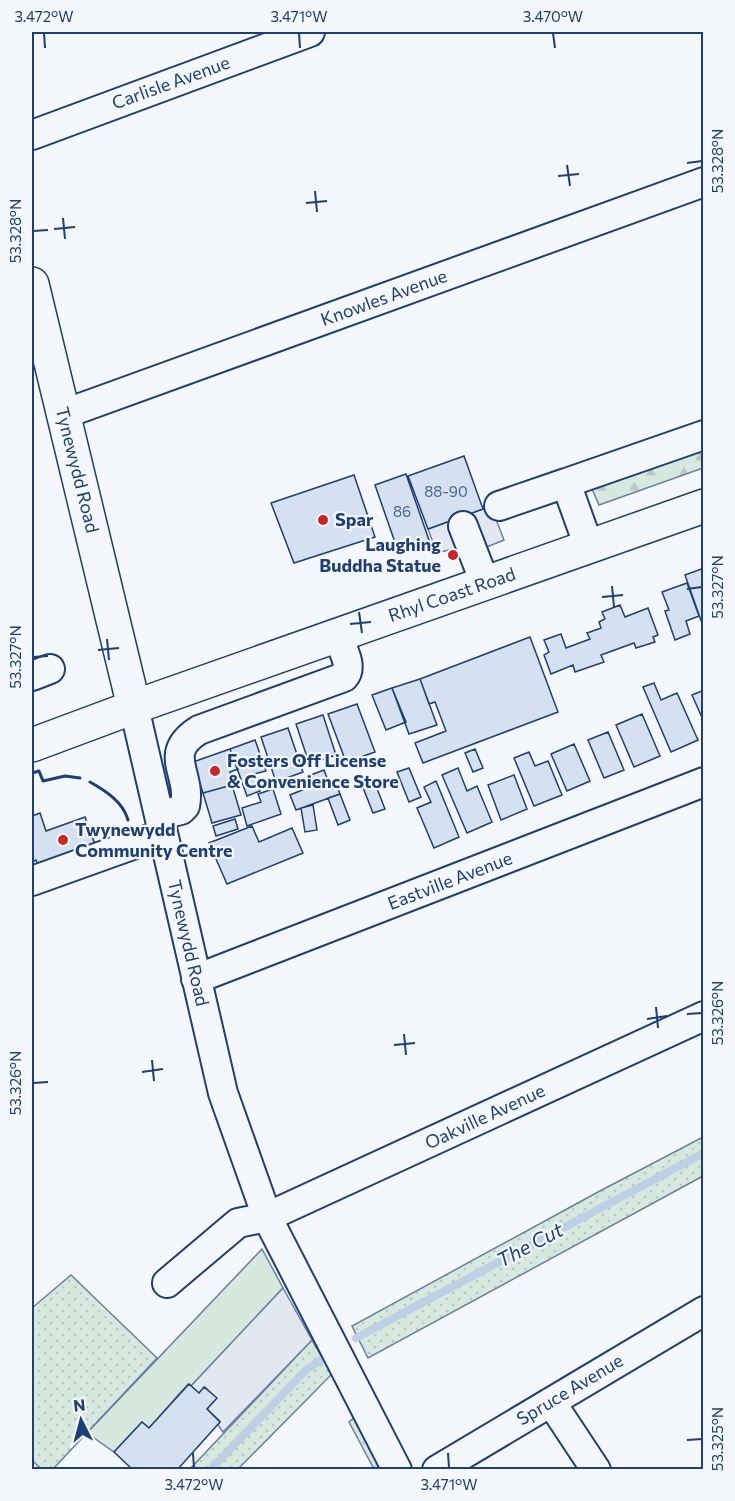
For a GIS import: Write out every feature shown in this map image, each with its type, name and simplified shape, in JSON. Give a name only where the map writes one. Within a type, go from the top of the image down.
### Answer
[{"type":"main road","name":"Tynewydd Road","points":[[32,284],[40,352],[64,414],[135,707]]},
{"type":"main road","name":"Rhyl Coast Road","points":[[32,745],[704,506]]},
{"type":"street","name":"Carlisle Avenue","points":[[32,135],[310,32]]},
{"type":"street","name":"Knowles Avenue","points":[[64,414],[704,182]]},
{"type":"street","points":[[499,506],[704,435]]},
{"type":"street","points":[[566,483],[589,546]]},
{"type":"street","points":[[463,526],[485,583]]},
{"type":"street","points":[[32,881],[161,825],[181,810],[185,806],[186,794],[178,757],[182,744],[199,730],[344,676],[349,666],[337,635]]},
{"type":"street","name":"Tynewydd Road","points":[[135,707],[223,1093],[267,1217],[397,1470]]},
{"type":"street","name":"Eastville Avenue","points":[[196,979],[704,782]]},
{"type":"street","name":"Oakville Avenue","points":[[166,1283],[238,1222],[267,1217],[704,1016]]},
{"type":"street","name":"Spruce Avenue","points":[[437,1470],[704,1311]]},
{"type":"street","points":[[551,1402],[596,1470]]},
{"type":"green space","points":[[703,443],[703,468],[599,505],[590,484]]},
{"type":"green space","points":[[703,1137],[703,1176],[368,1358],[352,1326]]},
{"type":"green space","points":[[262,1249],[283,1288],[191,1386],[188,1384],[149,1428],[142,1422],[114,1452],[87,1433]]},
{"type":"green space","points":[[71,1275],[157,1358],[53,1469],[41,1469],[32,1460],[32,1308]]},
{"type":"green space","points":[[312,1340],[332,1374],[238,1469],[189,1470]]},
{"type":"green space","points":[[354,1418],[384,1469],[374,1469],[349,1422]]},
{"type":"shaded area","points":[[491,506],[504,540],[462,557],[456,548],[437,553],[428,529]]},
{"type":"shaded area","points":[[283,1288],[312,1340],[223,1432],[218,1425],[220,1421],[207,1409],[216,1398],[205,1387],[199,1393],[191,1386]]},
{"type":"building","points":[[464,456],[483,509],[428,529],[408,476]]},
{"type":"building","points":[[406,474],[429,540],[398,551],[375,485]]},
{"type":"building","name":"Spar","points":[[354,475],[375,537],[294,563],[271,503]]},
{"type":"building","name":"Laughing Buddha Statue","points":[[453,549],[458,554],[453,559],[448,554]]},
{"type":"building","points":[[704,568],[704,629],[685,575]]},
{"type":"building","points":[[687,583],[699,616],[686,621],[690,634],[675,640],[665,611],[669,610],[662,592]]},
{"type":"building","points":[[620,605],[625,617],[648,608],[658,635],[653,637],[655,642],[636,648],[634,643],[601,655],[604,662],[575,672],[573,665],[551,674],[544,655],[549,652],[544,640],[561,634],[566,648],[590,639],[587,633],[601,628],[599,622],[605,619],[602,612]]},
{"type":"building","points":[[530,637],[558,712],[423,763],[415,743],[446,731],[435,702],[429,704],[420,679]]},
{"type":"building","points":[[420,679],[437,725],[409,734],[392,688]]},
{"type":"building","points":[[654,683],[661,700],[677,693],[698,740],[671,752],[643,687]]},
{"type":"building","points":[[392,688],[406,722],[386,730],[372,695]]},
{"type":"building","points":[[704,690],[704,722],[692,695]]},
{"type":"building","points":[[357,704],[375,752],[346,762],[328,714]]},
{"type":"building","points":[[642,714],[660,756],[634,767],[616,725]]},
{"type":"building","points":[[323,715],[336,755],[321,760],[318,753],[307,757],[296,724]]},
{"type":"building","points":[[288,728],[303,772],[276,782],[261,737]]},
{"type":"building","points":[[608,732],[624,770],[604,778],[588,740]]},
{"type":"building","points":[[255,740],[266,771],[254,774],[260,791],[247,796],[230,749]]},
{"type":"building","points":[[574,744],[590,781],[567,791],[551,754]]},
{"type":"building","name":"Fosters Off License & Convenience Store","points":[[230,749],[238,769],[230,772],[232,785],[203,793],[193,762]]},
{"type":"building","points":[[475,749],[483,768],[473,772],[465,753]]},
{"type":"building","points":[[529,752],[535,766],[548,761],[562,795],[534,806],[514,758]]},
{"type":"building","points":[[409,768],[421,797],[409,802],[397,772]]},
{"type":"building","points":[[458,768],[467,791],[477,786],[492,822],[467,833],[442,775]]},
{"type":"building","points":[[324,770],[329,783],[335,781],[340,794],[296,810],[290,795],[312,786],[308,776]]},
{"type":"building","points":[[514,775],[527,809],[501,820],[488,785]]},
{"type":"building","points":[[374,781],[385,809],[373,813],[362,785]]},
{"type":"building","points":[[436,781],[459,837],[434,848],[417,808],[431,802],[424,787]]},
{"type":"building","points":[[232,785],[241,815],[212,823],[203,793]]},
{"type":"building","points":[[273,789],[281,814],[247,826],[242,808],[261,802],[258,794]]},
{"type":"building","points":[[340,794],[350,820],[338,825],[328,798]]},
{"type":"building","points":[[313,805],[317,830],[305,832],[301,808]]},
{"type":"building","name":"Twynewydd Community Centre","points":[[40,813],[46,831],[85,817],[97,850],[40,870],[36,860],[32,862],[32,816]]},
{"type":"building","points":[[235,819],[238,829],[216,836],[213,826]]},
{"type":"building","points":[[252,826],[259,842],[292,828],[303,853],[227,884],[209,843]]},
{"type":"building","points":[[189,1384],[199,1393],[204,1387],[217,1398],[207,1409],[220,1422],[177,1470],[133,1470],[114,1452],[142,1422],[149,1428]]},
{"type":"waterway","name":"The Cut","points":[[356,1338],[704,1153]]},
{"type":"waterway","name":"The Cut","points":[[210,1470],[307,1369],[323,1359]]},
{"type":"wall","points":[[32,773],[39,771],[43,781],[65,776],[80,778]]},
{"type":"wall","points":[[90,782],[118,802],[128,820]]},
{"type":"place","name":"Spar","points":[[323,520]]},
{"type":"place","name":"Laughing Buddha Statue","points":[[453,555]]},
{"type":"place","name":"Fosters Off License & Convenience Store","points":[[215,771]]},
{"type":"place","name":"Twynewydd Community Centre","points":[[63,840]]}]
